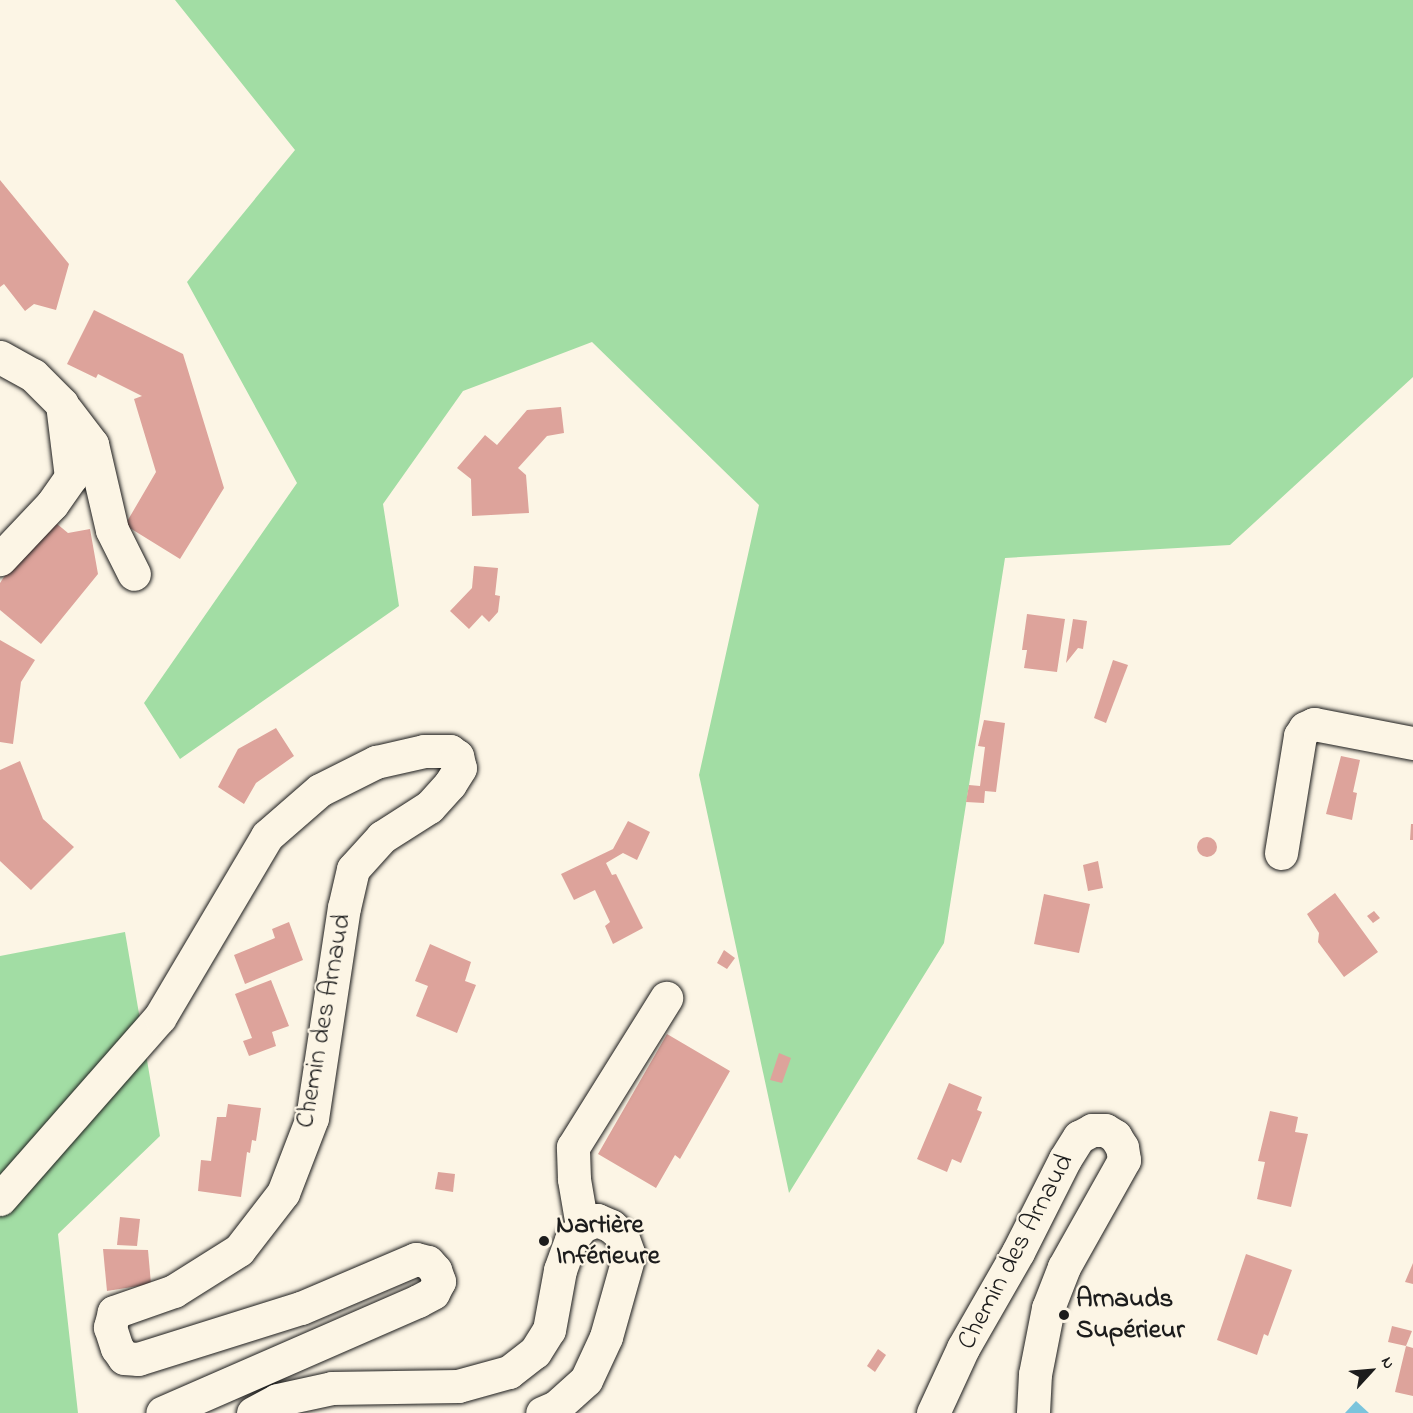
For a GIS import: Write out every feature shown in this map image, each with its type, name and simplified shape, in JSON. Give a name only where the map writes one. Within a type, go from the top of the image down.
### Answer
[{"type":"street","points":[[0,357],[33,375],[62,404],[92,444],[112,530],[134,574]]},
{"type":"street","points":[[0,559],[52,504],[71,477],[62,404]]},
{"type":"street","points":[[1281,853],[1300,736],[1305,728],[1314,724],[1413,743]]},
{"type":"street","name":"Chemin des Arnaud","points":[[0,1199],[160,1017],[267,836],[320,790],[376,762],[424,751],[450,751],[457,756],[460,768],[443,792],[429,807],[382,837],[353,869],[344,906],[312,1118],[283,1193],[239,1250],[174,1291],[114,1312],[110,1327],[117,1348],[124,1358],[138,1359],[301,1308],[416,1259],[428,1262],[435,1270],[439,1281],[433,1293],[418,1301],[162,1413]]},
{"type":"street","points":[[582,1226],[574,1179],[573,1147],[666,998]]},
{"type":"street","name":"Chemin des Arnaud","points":[[933,1413],[963,1348],[1018,1252],[1065,1159],[1079,1137],[1092,1130],[1105,1131],[1115,1136],[1122,1147],[1124,1160],[1064,1267],[1048,1308],[1035,1374],[1033,1413]]},
{"type":"street","points":[[253,1413],[277,1400],[332,1388],[458,1386],[509,1371],[535,1352],[549,1330],[560,1270],[571,1240],[582,1226],[597,1220],[611,1226],[622,1236],[629,1255],[606,1337],[586,1380],[556,1407],[542,1413]]},
{"type":"green space","points":[[175,0],[1413,0],[1413,377],[1230,545],[1005,558],[944,943],[789,1193],[699,775],[759,505],[592,342],[463,391],[383,504],[399,606],[180,759],[144,703],[297,483],[187,282],[295,150]]},
{"type":"green space","points":[[125,932],[160,1136],[58,1234],[78,1413],[0,1413],[0,956]]},
{"type":"water","points":[[1356,1401],[1369,1413],[1345,1413]]},
{"type":"building","points":[[0,180],[69,264],[56,310],[34,304],[25,311],[4,284],[0,287]]},
{"type":"building","points":[[94,310],[183,354],[224,488],[180,559],[125,525],[156,472],[134,399],[142,396],[98,374],[96,378],[67,364]]},
{"type":"building","points":[[561,407],[564,433],[547,436],[518,468],[526,475],[529,513],[472,516],[471,479],[457,468],[485,435],[497,445],[527,410]]},
{"type":"building","points":[[45,514],[68,533],[90,529],[98,574],[41,644],[0,610],[0,583]]},
{"type":"building","points":[[474,566],[498,568],[495,595],[500,596],[498,612],[489,622],[482,615],[469,629],[450,611],[472,588]]},
{"type":"building","points":[[1027,614],[1065,619],[1057,672],[1024,668],[1027,650],[1022,650]]},
{"type":"building","points":[[1073,619],[1087,621],[1083,649],[1078,648],[1066,663]]},
{"type":"building","points":[[0,640],[35,660],[21,682],[13,744],[0,742]]},
{"type":"building","points":[[1113,660],[1128,665],[1106,723],[1094,718]]},
{"type":"building","points":[[984,720],[1005,723],[996,792],[985,791],[984,803],[966,802],[969,785],[980,786],[985,747],[978,746]]},
{"type":"building","points":[[276,728],[294,756],[256,783],[244,804],[218,787],[238,749]]},
{"type":"building","points":[[1341,756],[1360,760],[1353,792],[1357,793],[1352,820],[1326,814]]},
{"type":"building","points":[[20,761],[43,819],[74,847],[31,890],[0,861],[0,770]]},
{"type":"building","points":[[628,821],[650,832],[637,860],[623,853],[606,863],[612,875],[616,874],[643,928],[613,944],[605,926],[610,922],[595,890],[574,900],[561,874],[613,849]]},
{"type":"building","points":[[1411,824],[1413,824],[1413,840],[1410,840]]},
{"type":"building","points":[[1207,837],[1214,840],[1217,847],[1214,854],[1207,857],[1200,854],[1197,847],[1200,840]]},
{"type":"building","points":[[1098,861],[1103,888],[1088,891],[1083,865]]},
{"type":"building","points":[[1335,893],[1378,952],[1344,977],[1318,942],[1319,933],[1307,914]]},
{"type":"building","points":[[1044,894],[1090,904],[1079,953],[1034,944]]},
{"type":"building","points":[[1374,911],[1380,918],[1373,923],[1367,916]]},
{"type":"building","points":[[289,922],[303,960],[245,984],[234,955],[275,938],[272,929]]},
{"type":"building","points":[[430,944],[471,962],[465,981],[476,985],[457,1033],[416,1016],[428,986],[415,981]]},
{"type":"building","points":[[724,950],[735,958],[727,969],[717,963]]},
{"type":"building","points":[[271,980],[289,1026],[272,1032],[276,1046],[249,1056],[243,1041],[252,1038],[235,994]]},
{"type":"building","points":[[667,1034],[730,1071],[680,1159],[675,1155],[656,1188],[598,1154]]},
{"type":"building","points":[[779,1053],[791,1058],[782,1083],[770,1080]]},
{"type":"building","points":[[949,1083],[982,1097],[977,1110],[982,1112],[961,1163],[952,1159],[947,1172],[917,1159]]},
{"type":"building","points":[[228,1104],[261,1108],[256,1141],[252,1140],[250,1153],[247,1152],[241,1197],[198,1191],[201,1160],[211,1161],[217,1117],[226,1117]]},
{"type":"building","points":[[1270,1111],[1298,1117],[1295,1132],[1308,1134],[1291,1207],[1257,1199],[1265,1162],[1258,1161]]},
{"type":"building","points":[[438,1172],[455,1174],[453,1192],[435,1189]]},
{"type":"building","points":[[120,1217],[140,1219],[137,1246],[117,1245]]},
{"type":"building","points":[[103,1249],[148,1250],[151,1284],[107,1291]]},
{"type":"building","points":[[1246,1254],[1292,1270],[1268,1336],[1264,1334],[1257,1355],[1217,1340]]},
{"type":"building","points":[[1413,1263],[1413,1284],[1405,1282]]},
{"type":"building","points":[[1392,1326],[1412,1331],[1406,1346],[1388,1342]]},
{"type":"building","points":[[1406,1346],[1413,1348],[1413,1396],[1395,1392]]},
{"type":"building","points":[[878,1349],[886,1355],[875,1372],[867,1366]]},
{"type":"place","name":"Nartière Inférieure","points":[[544,1241]]},
{"type":"place","name":"Arnauds Supérieur","points":[[1064,1315]]}]
